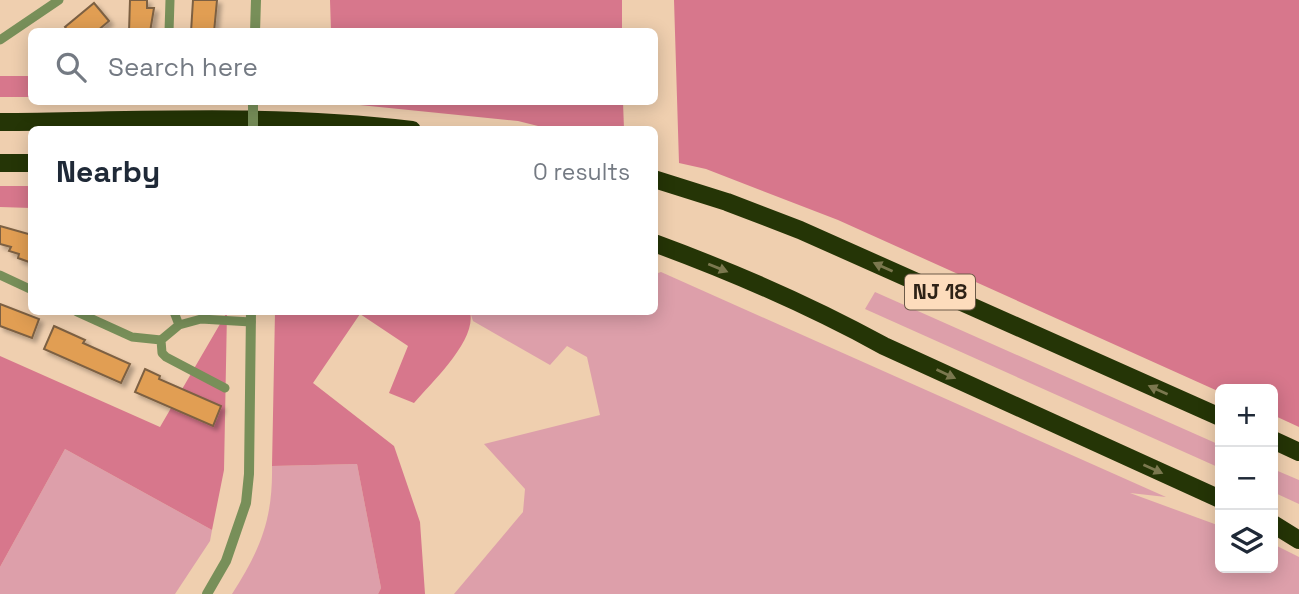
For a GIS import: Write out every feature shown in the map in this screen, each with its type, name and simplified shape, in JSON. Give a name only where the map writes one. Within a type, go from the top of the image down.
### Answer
[{"type":"highway","points":[[0,122],[181,120],[319,122],[366,126]]},
{"type":"highway","points":[[0,163],[28,163]]},
{"type":"highway","name":"NJ 18","points":[[658,180],[727,202],[800,230],[1215,415]]},
{"type":"highway","points":[[658,245],[845,324],[884,345],[1215,497]]},
{"type":"highway","points":[[1278,442],[1299,452]]},
{"type":"highway","points":[[1278,525],[1299,533]]},
{"type":"highway","points":[[1278,526],[1299,540]]},
{"type":"street","points":[[0,40],[59,0]]},
{"type":"street","points":[[169,28],[170,0]]},
{"type":"street","points":[[256,0],[256,28]]},
{"type":"street","points":[[253,105],[253,126]]},
{"type":"street","points":[[0,275],[28,288]]},
{"type":"street","points":[[84,315],[132,337],[161,340],[179,326],[201,319],[251,317],[249,474],[246,503],[226,561],[207,594]]},
{"type":"street","points":[[175,315],[179,326]]},
{"type":"street","points":[[161,340],[162,353],[166,357],[225,388]]},
{"type":"shaded area","points":[[330,0],[622,0],[622,28],[331,28]]},
{"type":"shaded area","points":[[674,0],[1299,0],[1299,427],[1278,417],[1278,384],[1215,384],[1215,390],[838,220],[706,169],[679,163]]},
{"type":"shaded area","points":[[0,76],[28,76],[28,97],[0,97]]},
{"type":"shaded area","points":[[360,105],[623,105],[624,126],[538,126],[518,121]]},
{"type":"shaded area","points":[[0,186],[28,186],[28,208],[0,207]]},
{"type":"shaded area","points":[[661,272],[1166,497],[1130,493],[1215,524],[1215,573],[1278,573],[1278,546],[1299,557],[1299,594],[454,594],[523,512],[525,489],[484,444],[600,415],[587,357],[567,346],[550,365],[473,321],[471,315],[658,315],[658,273]]},
{"type":"shaded area","points":[[875,292],[1215,443],[1215,466],[865,309]]},
{"type":"shaded area","points":[[227,315],[224,470],[212,530],[65,449],[0,567],[0,356],[160,427]]},
{"type":"shaded area","points":[[275,315],[359,315],[313,383],[394,446],[420,522],[425,594],[378,594],[381,588],[357,464],[272,466]]},
{"type":"shaded area","points":[[362,315],[470,315],[467,335],[460,348],[414,403],[389,393],[408,346]]},
{"type":"shaded area","points":[[65,449],[212,530],[210,541],[175,594],[0,594],[0,567]]},
{"type":"shaded area","points":[[357,464],[381,588],[378,594],[232,594],[263,534],[270,503],[272,466]]},
{"type":"shaded area","points":[[1278,471],[1299,480],[1299,504],[1278,494]]},
{"type":"building","points":[[130,0],[147,0],[147,8],[154,8],[151,28],[129,28]]},
{"type":"building","points":[[193,0],[217,0],[214,28],[191,28]]},
{"type":"building","points":[[94,3],[109,21],[101,28],[65,27]]},
{"type":"building","points":[[0,226],[28,234],[28,262],[18,258],[19,254],[9,251],[11,247],[0,244]]},
{"type":"building","points":[[0,304],[39,319],[32,338],[0,326]]},
{"type":"building","points":[[54,326],[85,340],[83,343],[130,364],[121,383],[44,349]]},
{"type":"building","points":[[145,369],[160,376],[159,379],[221,406],[213,426],[135,392]]}]
